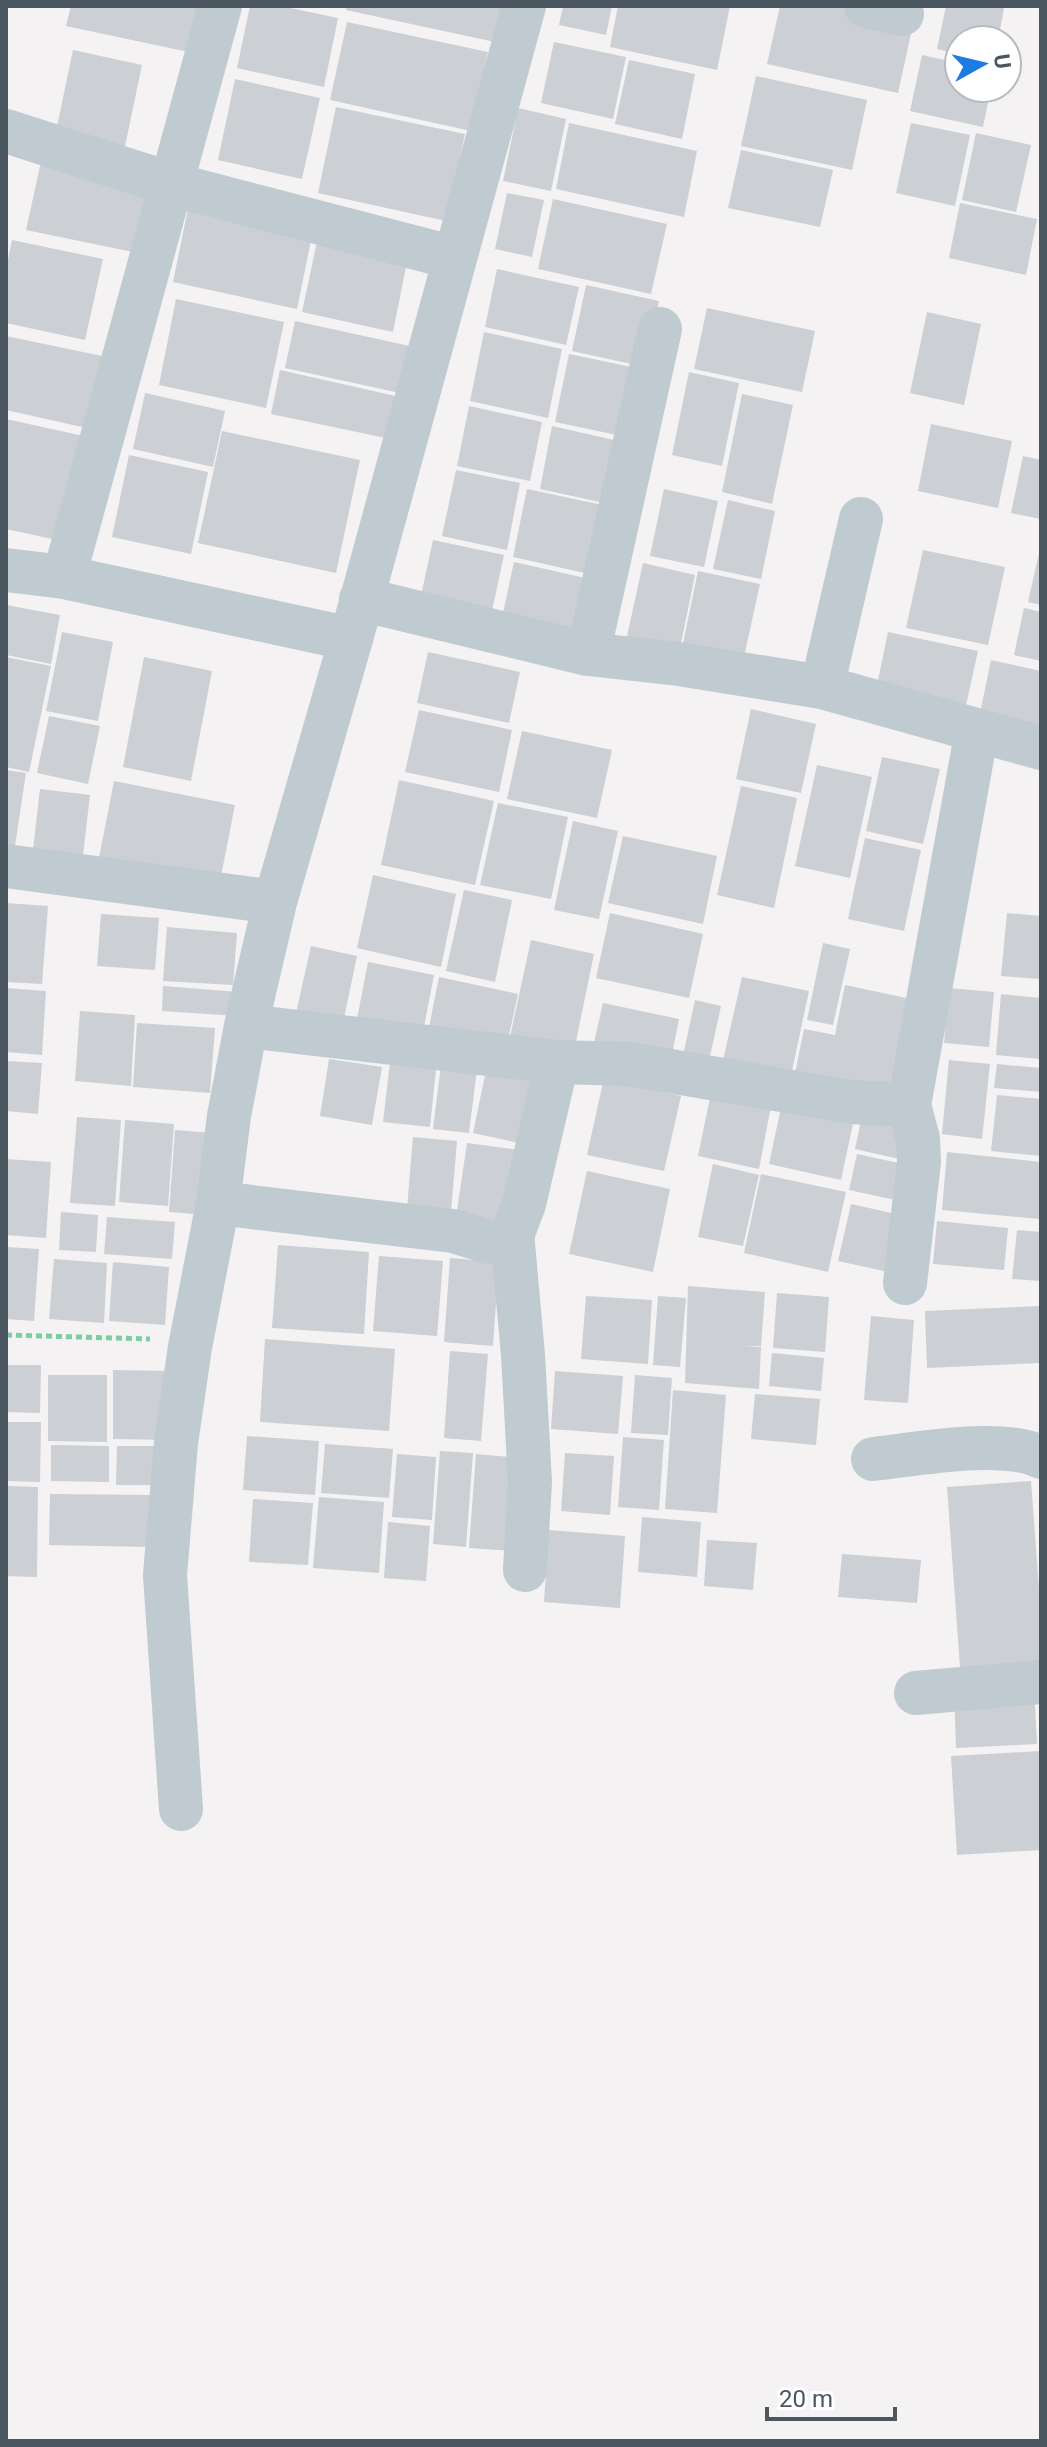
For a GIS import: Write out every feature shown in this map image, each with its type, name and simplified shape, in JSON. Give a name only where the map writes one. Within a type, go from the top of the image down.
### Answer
[{"type":"street","points":[[64,577],[220,6]]},
{"type":"street","points":[[181,1809],[165,1575],[176,1443],[190,1347],[218,1203],[229,1116],[246,1026],[275,902],[524,6]]},
{"type":"street","points":[[6,131],[171,184],[455,258]]},
{"type":"street","points":[[588,654],[660,329]]},
{"type":"street","points":[[822,687],[861,519]]},
{"type":"street","points":[[6,570],[588,654],[679,664],[822,687],[1041,748]]},
{"type":"street","points":[[905,1283],[919,1162],[918,1139],[909,1105],[977,730]]},
{"type":"street","points":[[6,866],[275,902]]},
{"type":"street","points":[[246,1026],[557,1062],[629,1064],[851,1102],[909,1105]]},
{"type":"street","points":[[525,1570],[530,1482],[513,1233],[524,1204],[557,1062]]},
{"type":"street","points":[[218,1203],[453,1231],[489,1242],[513,1244]]},
{"type":"street","points":[[873,1459],[983,1448],[1027,1450],[1041,1457]]},
{"type":"street","points":[[916,1693],[1041,1682]]},
{"type":"path","points":[[6,1335],[150,1339],[190,1347]]},
{"type":"building","points":[[71,6],[208,6],[198,54],[66,26]]},
{"type":"building","points":[[250,6],[281,6],[338,18],[324,87],[237,68]]},
{"type":"building","points":[[347,6],[502,6],[495,42],[346,10]]},
{"type":"building","points":[[563,6],[612,6],[606,35],[559,25]]},
{"type":"building","points":[[618,6],[730,6],[717,70],[610,47]]},
{"type":"building","points":[[780,6],[852,6],[914,20],[898,93],[767,64]]},
{"type":"building","points":[[946,6],[1004,8],[1001,24],[943,24],[943,50],[937,49]]},
{"type":"building","points":[[347,22],[488,52],[471,131],[330,100]]},
{"type":"building","points":[[554,42],[626,57],[613,119],[541,103]]},
{"type":"building","points":[[73,50],[142,65],[124,151],[55,136]]},
{"type":"building","points":[[922,55],[943,60],[943,104],[988,104],[983,127],[910,111]]},
{"type":"building","points":[[629,60],[695,74],[682,139],[615,124]]},
{"type":"building","points":[[756,76],[867,100],[852,170],[741,146]]},
{"type":"building","points":[[235,79],[320,98],[302,179],[218,160]]},
{"type":"building","points":[[336,107],[465,134],[446,221],[318,193]]},
{"type":"building","points":[[518,108],[566,119],[551,191],[503,181]]},
{"type":"building","points":[[569,123],[697,151],[684,217],[556,189]]},
{"type":"building","points":[[911,123],[970,135],[955,206],[896,193]]},
{"type":"building","points":[[976,133],[1031,145],[1016,212],[962,200]]},
{"type":"building","points":[[741,150],[833,170],[820,227],[728,208]]},
{"type":"building","points":[[42,157],[149,181],[133,252],[26,230]]},
{"type":"building","points":[[507,193],[544,200],[532,257],[495,249]]},
{"type":"building","points":[[190,199],[314,226],[297,309],[173,282]]},
{"type":"building","points":[[553,199],[667,224],[651,294],[538,269]]},
{"type":"building","points":[[960,203],[1037,219],[1026,275],[949,258]]},
{"type":"building","points":[[319,232],[409,252],[393,332],[302,312]]},
{"type":"building","points":[[12,240],[103,259],[85,340],[6,323],[6,270]]},
{"type":"building","points":[[497,269],[579,287],[566,345],[485,327]]},
{"type":"building","points":[[586,285],[659,301],[645,367],[572,351]]},
{"type":"building","points":[[176,299],[284,322],[266,408],[159,385]]},
{"type":"building","points":[[707,308],[815,331],[802,392],[694,369]]},
{"type":"building","points":[[927,312],[981,324],[964,405],[910,393]]},
{"type":"building","points":[[295,321],[419,348],[409,395],[285,368]]},
{"type":"building","points":[[484,332],[562,349],[548,418],[470,401]]},
{"type":"building","points":[[6,336],[107,357],[91,429],[6,410]]},
{"type":"building","points":[[569,354],[646,370],[631,438],[555,422]]},
{"type":"building","points":[[280,370],[409,399],[400,441],[271,414]]},
{"type":"building","points":[[689,372],[739,383],[722,466],[672,455]]},
{"type":"building","points":[[145,393],[225,411],[213,467],[133,449]]},
{"type":"building","points":[[742,394],[793,405],[772,504],[722,492]]},
{"type":"building","points":[[469,406],[542,422],[530,481],[457,466]]},
{"type":"building","points":[[6,419],[88,437],[66,542],[6,529]]},
{"type":"building","points":[[931,424],[1012,441],[998,508],[918,491]]},
{"type":"building","points":[[552,426],[623,442],[609,504],[540,489]]},
{"type":"building","points":[[222,431],[360,460],[336,573],[198,543]]},
{"type":"building","points":[[129,455],[208,472],[191,554],[112,537]]},
{"type":"building","points":[[1023,456],[1041,460],[1041,519],[1011,513]]},
{"type":"building","points":[[456,470],[520,483],[507,550],[442,536]]},
{"type":"building","points":[[527,489],[612,507],[598,576],[513,557]]},
{"type":"building","points":[[664,489],[718,501],[704,567],[650,556]]},
{"type":"building","points":[[728,500],[775,511],[761,579],[713,569]]},
{"type":"building","points":[[433,540],[504,555],[490,620],[419,605]]},
{"type":"building","points":[[923,550],[1005,567],[988,645],[906,628]]},
{"type":"building","points":[[1041,550],[1041,605],[1028,602]]},
{"type":"building","points":[[514,562],[599,581],[585,646],[500,627]]},
{"type":"building","points":[[643,563],[695,575],[679,653],[626,641]]},
{"type":"building","points":[[698,571],[760,584],[742,666],[681,653]]},
{"type":"building","points":[[6,605],[60,615],[51,664],[6,655]]},
{"type":"building","points":[[1024,608],[1041,612],[1041,661],[1014,655]]},
{"type":"building","points":[[62,632],[113,642],[98,721],[46,711]]},
{"type":"building","points":[[888,632],[978,651],[963,719],[874,700]]},
{"type":"building","points":[[428,652],[520,672],[509,723],[417,703]]},
{"type":"building","points":[[6,657],[51,666],[29,772],[6,767]]},
{"type":"building","points":[[144,657],[212,671],[191,781],[123,767]]},
{"type":"building","points":[[991,660],[1041,671],[1041,742],[977,728]]},
{"type":"building","points":[[751,709],[816,724],[801,793],[736,779]]},
{"type":"building","points":[[419,710],[512,730],[499,792],[405,772]]},
{"type":"building","points":[[49,716],[100,726],[88,784],[37,773]]},
{"type":"building","points":[[522,731],[612,750],[597,818],[507,799]]},
{"type":"building","points":[[882,757],[940,769],[923,844],[866,831]]},
{"type":"building","points":[[817,765],[872,777],[850,878],[795,866]]},
{"type":"building","points":[[6,770],[26,773],[13,859],[6,858]]},
{"type":"building","points":[[399,780],[494,801],[475,885],[381,865]]},
{"type":"building","points":[[114,781],[235,805],[220,881],[99,858]]},
{"type":"building","points":[[741,786],[797,798],[774,908],[717,895]]},
{"type":"building","points":[[40,789],[90,795],[82,864],[32,858]]},
{"type":"building","points":[[498,803],[568,817],[551,899],[480,885]]},
{"type":"building","points":[[573,821],[618,831],[599,919],[554,910]]},
{"type":"building","points":[[623,836],[717,856],[703,924],[608,903]]},
{"type":"building","points":[[865,838],[921,850],[904,931],[848,919]]},
{"type":"building","points":[[373,875],[456,894],[441,967],[357,948]]},
{"type":"building","points":[[464,890],[512,900],[495,982],[446,971]]},
{"type":"building","points":[[6,903],[48,906],[42,984],[6,982]]},
{"type":"building","points":[[610,913],[703,934],[689,998],[596,978]]},
{"type":"building","points":[[1007,913],[1041,916],[1041,979],[1001,976]]},
{"type":"building","points":[[101,914],[159,918],[155,970],[97,966]]},
{"type":"building","points":[[167,927],[237,933],[233,985],[163,981]]},
{"type":"building","points":[[531,940],[594,954],[574,1051],[510,1037]]},
{"type":"building","points":[[823,943],[850,949],[833,1025],[807,1020]]},
{"type":"building","points":[[311,946],[357,956],[343,1023],[296,1013]]},
{"type":"building","points":[[368,962],[434,975],[423,1032],[357,1019]]},
{"type":"building","points":[[439,977],[518,994],[506,1049],[428,1032]]},
{"type":"building","points":[[742,977],[809,991],[790,1080],[722,1065]]},
{"type":"building","points":[[845,985],[925,1002],[906,1095],[795,1073],[804,1029],[835,1035]]},
{"type":"building","points":[[163,986],[239,992],[237,1016],[162,1011]]},
{"type":"building","points":[[6,988],[46,991],[42,1055],[6,1052]]},
{"type":"building","points":[[949,988],[994,992],[989,1047],[944,1043]]},
{"type":"building","points":[[1001,994],[1041,998],[1041,1059],[996,1055]]},
{"type":"building","points":[[695,1000],[721,1006],[707,1070],[681,1065]]},
{"type":"building","points":[[603,1003],[679,1019],[671,1060],[594,1043]]},
{"type":"building","points":[[80,1011],[135,1015],[131,1086],[75,1081]]},
{"type":"building","points":[[137,1023],[215,1028],[210,1093],[133,1087]]},
{"type":"building","points":[[391,1054],[437,1060],[430,1127],[383,1122]]},
{"type":"building","points":[[442,1057],[478,1061],[469,1133],[433,1129]]},
{"type":"building","points":[[329,1059],[382,1067],[372,1125],[320,1116]]},
{"type":"building","points":[[949,1060],[990,1064],[982,1139],[942,1134]]},
{"type":"building","points":[[6,1061],[42,1063],[38,1114],[6,1111]]},
{"type":"building","points":[[488,1061],[534,1071],[519,1143],[473,1133]]},
{"type":"building","points":[[997,1064],[1041,1068],[1041,1092],[994,1088]]},
{"type":"building","points":[[604,1078],[681,1096],[664,1171],[587,1155]]},
{"type":"building","points":[[711,1093],[771,1106],[759,1169],[698,1156]]},
{"type":"building","points":[[997,1095],[1041,1099],[1041,1156],[991,1151]]},
{"type":"building","points":[[782,1103],[854,1119],[841,1180],[769,1164]]},
{"type":"building","points":[[863,1111],[907,1120],[899,1159],[855,1149]]},
{"type":"building","points":[[77,1117],[121,1120],[115,1206],[70,1203]]},
{"type":"building","points":[[125,1120],[174,1124],[168,1206],[119,1202]]},
{"type":"building","points":[[175,1130],[213,1133],[207,1215],[169,1212]]},
{"type":"building","points":[[413,1137],[457,1141],[450,1224],[406,1220]]},
{"type":"building","points":[[467,1143],[519,1150],[507,1232],[455,1224]]},
{"type":"building","points":[[947,1152],[1041,1162],[1039,1219],[942,1210]]},
{"type":"building","points":[[857,1154],[908,1165],[900,1201],[849,1190]]},
{"type":"building","points":[[6,1159],[51,1162],[46,1238],[6,1235]]},
{"type":"building","points":[[713,1164],[759,1175],[743,1246],[698,1237]]},
{"type":"building","points":[[587,1171],[670,1189],[653,1272],[569,1254]]},
{"type":"building","points":[[761,1174],[846,1192],[828,1272],[744,1253]]},
{"type":"building","points":[[851,1204],[905,1216],[893,1273],[838,1261]]},
{"type":"building","points":[[61,1212],[98,1215],[96,1252],[59,1250]]},
{"type":"building","points":[[107,1217],[175,1222],[172,1259],[104,1254]]},
{"type":"building","points":[[937,1221],[1008,1228],[1004,1270],[933,1264]]},
{"type":"building","points":[[1017,1230],[1041,1232],[1041,1281],[1012,1279]]},
{"type":"building","points":[[278,1245],[369,1252],[364,1334],[272,1328]]},
{"type":"building","points":[[6,1247],[39,1249],[34,1321],[6,1319]]},
{"type":"building","points":[[379,1256],[443,1261],[437,1336],[373,1331]]},
{"type":"building","points":[[450,1258],[499,1262],[493,1346],[444,1342]]},
{"type":"building","points":[[54,1259],[107,1263],[104,1323],[49,1319]]},
{"type":"building","points":[[113,1262],[169,1267],[165,1325],[109,1321]]},
{"type":"building","points":[[688,1286],[765,1292],[761,1346],[744,1346],[761,1347],[759,1389],[685,1383]]},
{"type":"building","points":[[777,1293],[829,1297],[825,1352],[773,1348]]},
{"type":"building","points":[[586,1296],[652,1300],[648,1364],[581,1359]]},
{"type":"building","points":[[658,1296],[686,1298],[680,1367],[653,1365]]},
{"type":"building","points":[[1041,1306],[1041,1363],[927,1368],[925,1311]]},
{"type":"building","points":[[871,1316],[914,1320],[908,1403],[864,1400]]},
{"type":"building","points":[[265,1339],[395,1349],[389,1431],[260,1422]]},
{"type":"building","points":[[450,1351],[488,1354],[481,1441],[444,1438]]},
{"type":"building","points":[[772,1353],[824,1358],[821,1391],[769,1386]]},
{"type":"building","points":[[6,1365],[41,1365],[40,1413],[6,1412]]},
{"type":"building","points":[[113,1370],[170,1371],[169,1440],[113,1439]]},
{"type":"building","points":[[555,1371],[623,1376],[618,1434],[551,1429]]},
{"type":"building","points":[[48,1375],[107,1375],[107,1442],[48,1441]]},
{"type":"building","points":[[635,1375],[672,1378],[668,1435],[631,1433]]},
{"type":"building","points":[[673,1390],[726,1395],[717,1513],[665,1509]]},
{"type":"building","points":[[755,1394],[820,1399],[816,1445],[751,1439]]},
{"type":"building","points":[[6,1422],[41,1422],[40,1482],[6,1481]]},
{"type":"building","points":[[247,1436],[319,1441],[315,1495],[243,1490]]},
{"type":"building","points":[[623,1437],[664,1440],[659,1510],[618,1507]]},
{"type":"building","points":[[325,1444],[393,1449],[389,1498],[321,1493]]},
{"type":"building","points":[[51,1445],[109,1446],[109,1482],[51,1481]]},
{"type":"building","points":[[117,1446],[163,1446],[163,1485],[116,1485]]},
{"type":"building","points":[[440,1451],[473,1453],[466,1547],[433,1544]]},
{"type":"building","points":[[565,1453],[614,1456],[610,1515],[561,1511]]},
{"type":"building","points":[[397,1454],[436,1457],[432,1520],[392,1517]]},
{"type":"building","points":[[476,1454],[520,1458],[513,1551],[469,1548]]},
{"type":"building","points":[[1031,1481],[1041,1616],[1041,1676],[961,1681],[947,1487]]},
{"type":"building","points":[[6,1486],[38,1487],[37,1577],[6,1576]]},
{"type":"building","points":[[50,1494],[152,1495],[152,1547],[49,1545]]},
{"type":"building","points":[[319,1497],[384,1502],[379,1573],[313,1568]]},
{"type":"building","points":[[253,1499],[313,1503],[308,1565],[249,1562]]},
{"type":"building","points":[[642,1517],[701,1522],[697,1577],[638,1572]]},
{"type":"building","points":[[388,1522],[430,1526],[426,1581],[384,1578]]},
{"type":"building","points":[[549,1530],[625,1536],[620,1608],[544,1602]]},
{"type":"building","points":[[707,1540],[757,1543],[753,1590],[704,1586]]},
{"type":"building","points":[[842,1554],[921,1560],[917,1603],[838,1597]]},
{"type":"building","points":[[1034,1688],[1037,1744],[956,1748],[954,1692]]},
{"type":"building","points":[[1041,1751],[1041,1850],[957,1855],[951,1756]]}]
